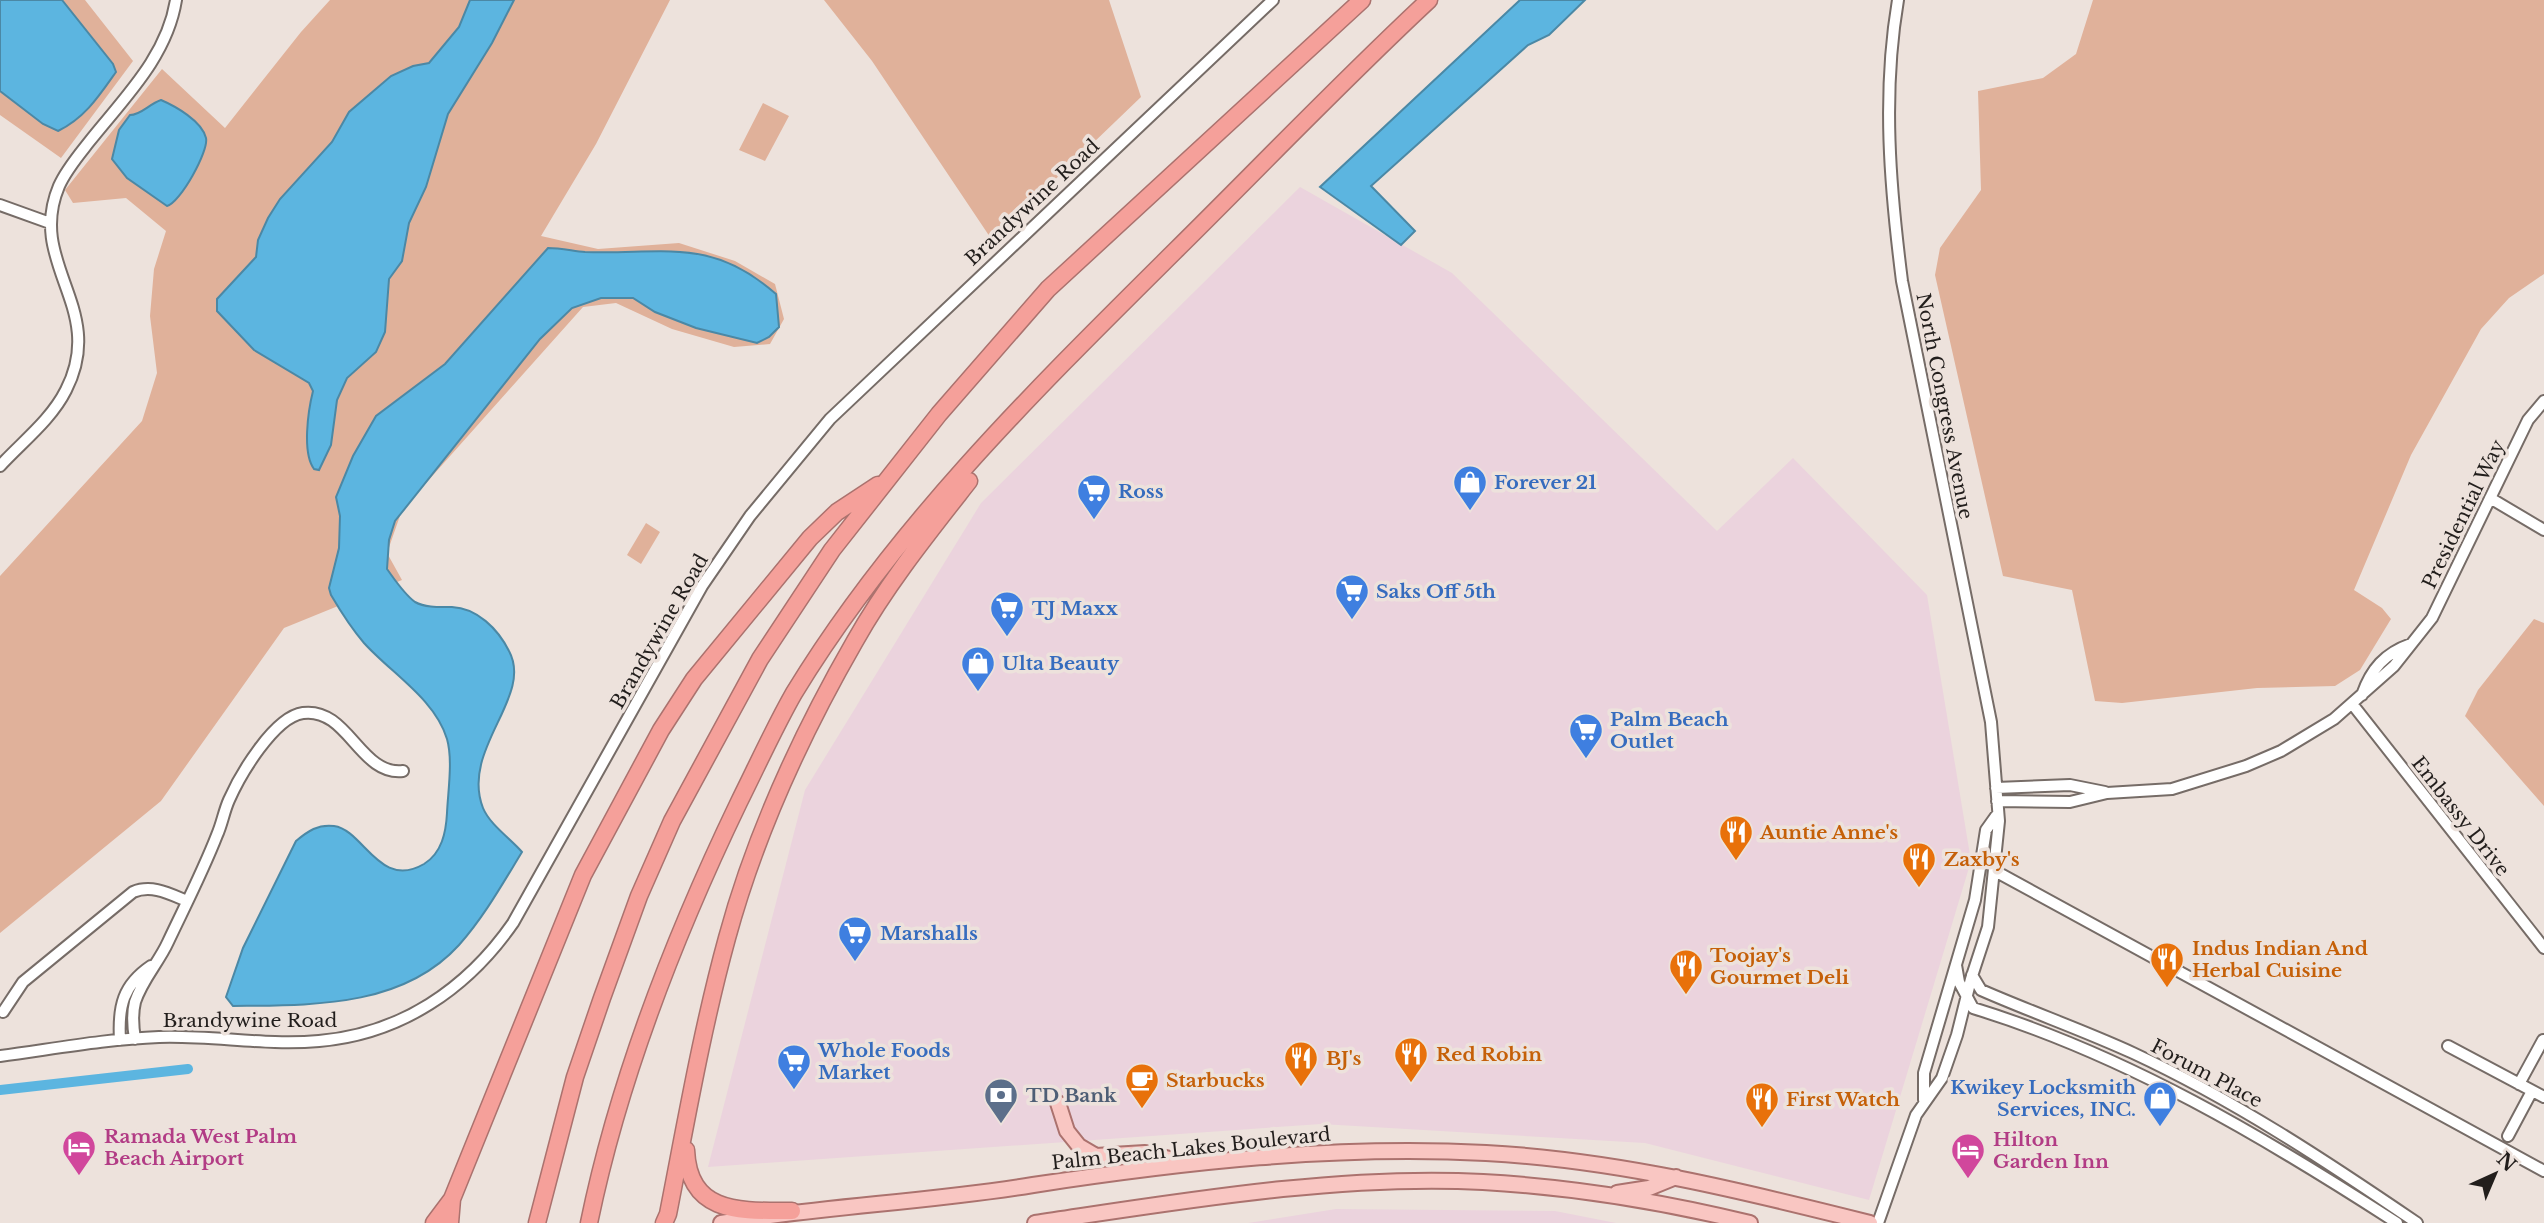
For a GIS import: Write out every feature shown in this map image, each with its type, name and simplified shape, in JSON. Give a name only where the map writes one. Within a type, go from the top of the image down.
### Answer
[{"type":"highway","points":[[537,1222],[575,1077],[639,896],[671,821],[760,659],[832,550],[939,414],[1048,289],[1362,0]]},
{"type":"highway","points":[[590,1219],[630,1071],[681,930],[714,853],[794,694],[900,544],[1049,376],[1429,0]]},
{"type":"highway","points":[[664,1223],[727,936],[757,849],[796,752],[855,639],[916,549],[1049,376]]},
{"type":"highway","points":[[434,1223],[452,1199],[583,875],[661,730],[694,679],[810,538],[837,512],[892,476]]},
{"type":"highway","points":[[685,1127],[689,1176],[706,1198],[741,1211],[792,1211]]},
{"type":"highway","points":[[450,1223],[452,1199]]},
{"type":"main road","points":[[1058,1103],[1067,1131],[1079,1146],[1096,1156],[1145,1153],[1190,1164]]},
{"type":"main road","name":"Palm Beach Lakes Boulevard","points":[[721,1223],[792,1211],[1032,1186],[1190,1164],[1343,1150],[1432,1151],[1557,1159],[1736,1189],[1870,1223]]},
{"type":"main road","points":[[1598,1195],[1649,1188],[1676,1177]]},
{"type":"main road","points":[[1035,1223],[1210,1199],[1380,1184],[1481,1182],[1598,1195],[1750,1223]]},
{"type":"street","points":[[0,466],[58,404],[75,366],[78,324],[69,291],[54,254],[50,223],[54,199],[68,170],[155,58],[170,28],[176,0]]},
{"type":"street","name":"Brandywine Road","points":[[0,1056],[135,1039],[317,1041],[344,1038],[406,1018],[453,990],[474,971],[513,923],[702,586],[750,516],[818,434],[906,345],[1273,0]]},
{"type":"street","name":"North Congress Avenue","points":[[1898,0],[1887,129],[1898,247],[1991,723],[1997,801],[1996,816],[1986,830],[1975,900],[1924,1073],[1924,1100]]},
{"type":"street","points":[[0,205],[50,223]]},
{"type":"street","name":"Presidential Way","points":[[2362,696],[2377,692],[2401,667],[2432,618],[2528,420],[2544,401]]},
{"type":"street","points":[[2490,498],[2544,530]]},
{"type":"street","name":"Presidential Way","points":[[1997,801],[2070,802],[2107,793],[2172,789],[2246,766],[2308,736],[2353,705],[2362,696],[2369,675],[2392,651],[2414,643]]},
{"type":"street","name":"Embassy Drive","points":[[2353,705],[2544,948]]},
{"type":"street","points":[[135,1039],[135,1003],[187,901],[235,787],[285,720],[306,713],[328,718],[376,764],[390,773],[403,771]]},
{"type":"street","name":"Presidential Way","points":[[1996,788],[2070,785],[2107,793]]},
{"type":"street","name":"North Congress Avenue","points":[[1878,1223],[1916,1115],[1941,1078],[1988,927],[1999,821],[1996,816]]},
{"type":"street","points":[[1995,871],[2544,1171]]},
{"type":"street","points":[[3,1012],[23,982],[133,892],[141,889],[164,891],[187,901]]},
{"type":"street","points":[[120,1040],[119,1011],[126,989],[138,975],[156,962]]},
{"type":"street","points":[[1956,965],[1959,982],[1967,995]]},
{"type":"street","name":"Forum Place","points":[[1972,975],[1980,990],[2132,1052],[2223,1100],[2323,1160],[2417,1223]]},
{"type":"street","name":"Forum Place","points":[[1967,995],[1973,1008],[2091,1052],[2215,1113],[2310,1167],[2397,1223]]},
{"type":"street","points":[[2519,1084],[2543,1040]]},
{"type":"street","points":[[2448,1046],[2544,1097]]},
{"type":"street","points":[[2508,1136],[2532,1091]]},
{"type":"shaded area","points":[[0,0],[85,0],[133,61],[61,158],[0,115]]},
{"type":"shaded area","points":[[330,0],[670,0],[596,144],[541,236],[598,249],[679,243],[735,261],[775,284],[784,319],[770,344],[734,347],[672,329],[616,303],[583,307],[402,510],[387,553],[402,580],[284,628],[161,801],[0,933],[0,576],[142,421],[157,373],[150,316],[154,269],[166,231],[126,198],[73,203],[65,190],[162,69],[225,128],[301,32]]},
{"type":"shaded area","points":[[824,0],[1109,0],[1141,97],[992,240],[872,61]]},
{"type":"shaded area","points":[[2093,0],[2544,0],[2544,274],[2509,298],[2481,329],[2411,455],[2354,590],[2382,608],[2391,619],[2360,670],[2335,686],[2257,688],[2122,703],[2095,701],[2072,590],[2003,576],[1935,275],[1940,248],[1981,190],[1978,91],[2043,78],[2076,54]]},
{"type":"shaded area","points":[[763,103],[789,116],[765,161],[739,150]]},
{"type":"shaded area","points":[[1300,187],[1452,273],[1717,531],[1793,458],[1927,595],[1971,861],[1869,1200],[1645,1143],[1321,1124],[708,1167],[805,790],[981,503]]},
{"type":"shaded area","points":[[646,523],[660,532],[641,564],[627,555]]},
{"type":"shaded area","points":[[2534,619],[2544,623],[2544,806],[2465,716],[2478,690]]},
{"type":"shaded area","points":[[1336,1209],[1555,1211],[1616,1223],[1248,1223]]},
{"type":"water","points":[[0,0],[62,0],[113,64],[116,72],[97,98],[76,120],[58,131],[43,124],[0,91]]},
{"type":"water","points":[[470,0],[514,0],[492,43],[448,114],[426,187],[409,223],[402,261],[389,279],[385,332],[376,352],[347,378],[337,400],[331,445],[319,470],[314,469],[307,443],[313,391],[309,383],[254,350],[217,311],[217,299],[256,257],[258,240],[280,199],[332,142],[349,112],[391,76],[413,66],[429,63],[459,27]]},
{"type":"water","points":[[1520,0],[1585,0],[1549,35],[1528,45],[1371,186],[1415,231],[1401,245],[1320,187]]},
{"type":"water","points":[[161,100],[194,120],[206,138],[203,154],[192,176],[179,196],[167,206],[127,178],[112,159],[119,130],[130,115]]},
{"type":"water","points":[[548,248],[585,252],[685,252],[729,263],[776,294],[779,327],[769,337],[757,343],[696,328],[655,312],[633,298],[601,298],[572,308],[540,339],[395,521],[389,540],[387,569],[415,602],[428,606],[461,608],[486,621],[509,651],[514,669],[512,687],[481,765],[479,786],[486,814],[522,852],[485,911],[459,945],[436,966],[411,981],[354,999],[293,1005],[233,1006],[226,997],[243,948],[300,837],[318,827],[334,826],[345,830],[373,856],[395,870],[408,870],[424,864],[435,854],[442,842],[450,776],[447,739],[433,711],[364,643],[331,595],[329,588],[339,548],[340,516],[336,497],[353,456],[376,416],[445,364]]},
{"type":"waterway","points":[[0,1090],[188,1069]]},
{"type":"place","name":"Forever 21","points":[[1470,512]]},
{"type":"place","name":"Ross","points":[[1094,521]]},
{"type":"place","name":"Saks Off 5th","points":[[1352,621]]},
{"type":"place","name":"TJ Maxx","points":[[1007,638]]},
{"type":"place","name":"Ulta Beauty","points":[[978,693]]},
{"type":"place","name":"Palm Beach Outlet","points":[[1586,760]]},
{"type":"place","name":"Auntie Anne's","points":[[1736,862]]},
{"type":"place","name":"Zaxby's","points":[[1919,889]]},
{"type":"place","name":"Marshalls","points":[[855,963]]},
{"type":"place","name":"Indus Indian And Herbal Cuisine","points":[[2167,989]]},
{"type":"place","name":"Toojay's Gourmet Deli","points":[[1686,996]]},
{"type":"place","name":"Red Robin","points":[[1411,1084]]},
{"type":"place","name":"BJ's","points":[[1301,1088]]},
{"type":"place","name":"Whole Foods Market","points":[[794,1091]]},
{"type":"place","name":"Starbucks","points":[[1142,1110]]},
{"type":"place","name":"TD Bank","points":[[1001,1125]]},
{"type":"place","name":"Kwikey Locksmith Services, INC.","points":[[2160,1128]]},
{"type":"place","name":"First Watch","points":[[1762,1129]]},
{"type":"place","name":"Ramada West Palm Beach Airport","points":[[79,1177]]},
{"type":"place","name":"Hilton Garden Inn","points":[[1968,1180]]}]
